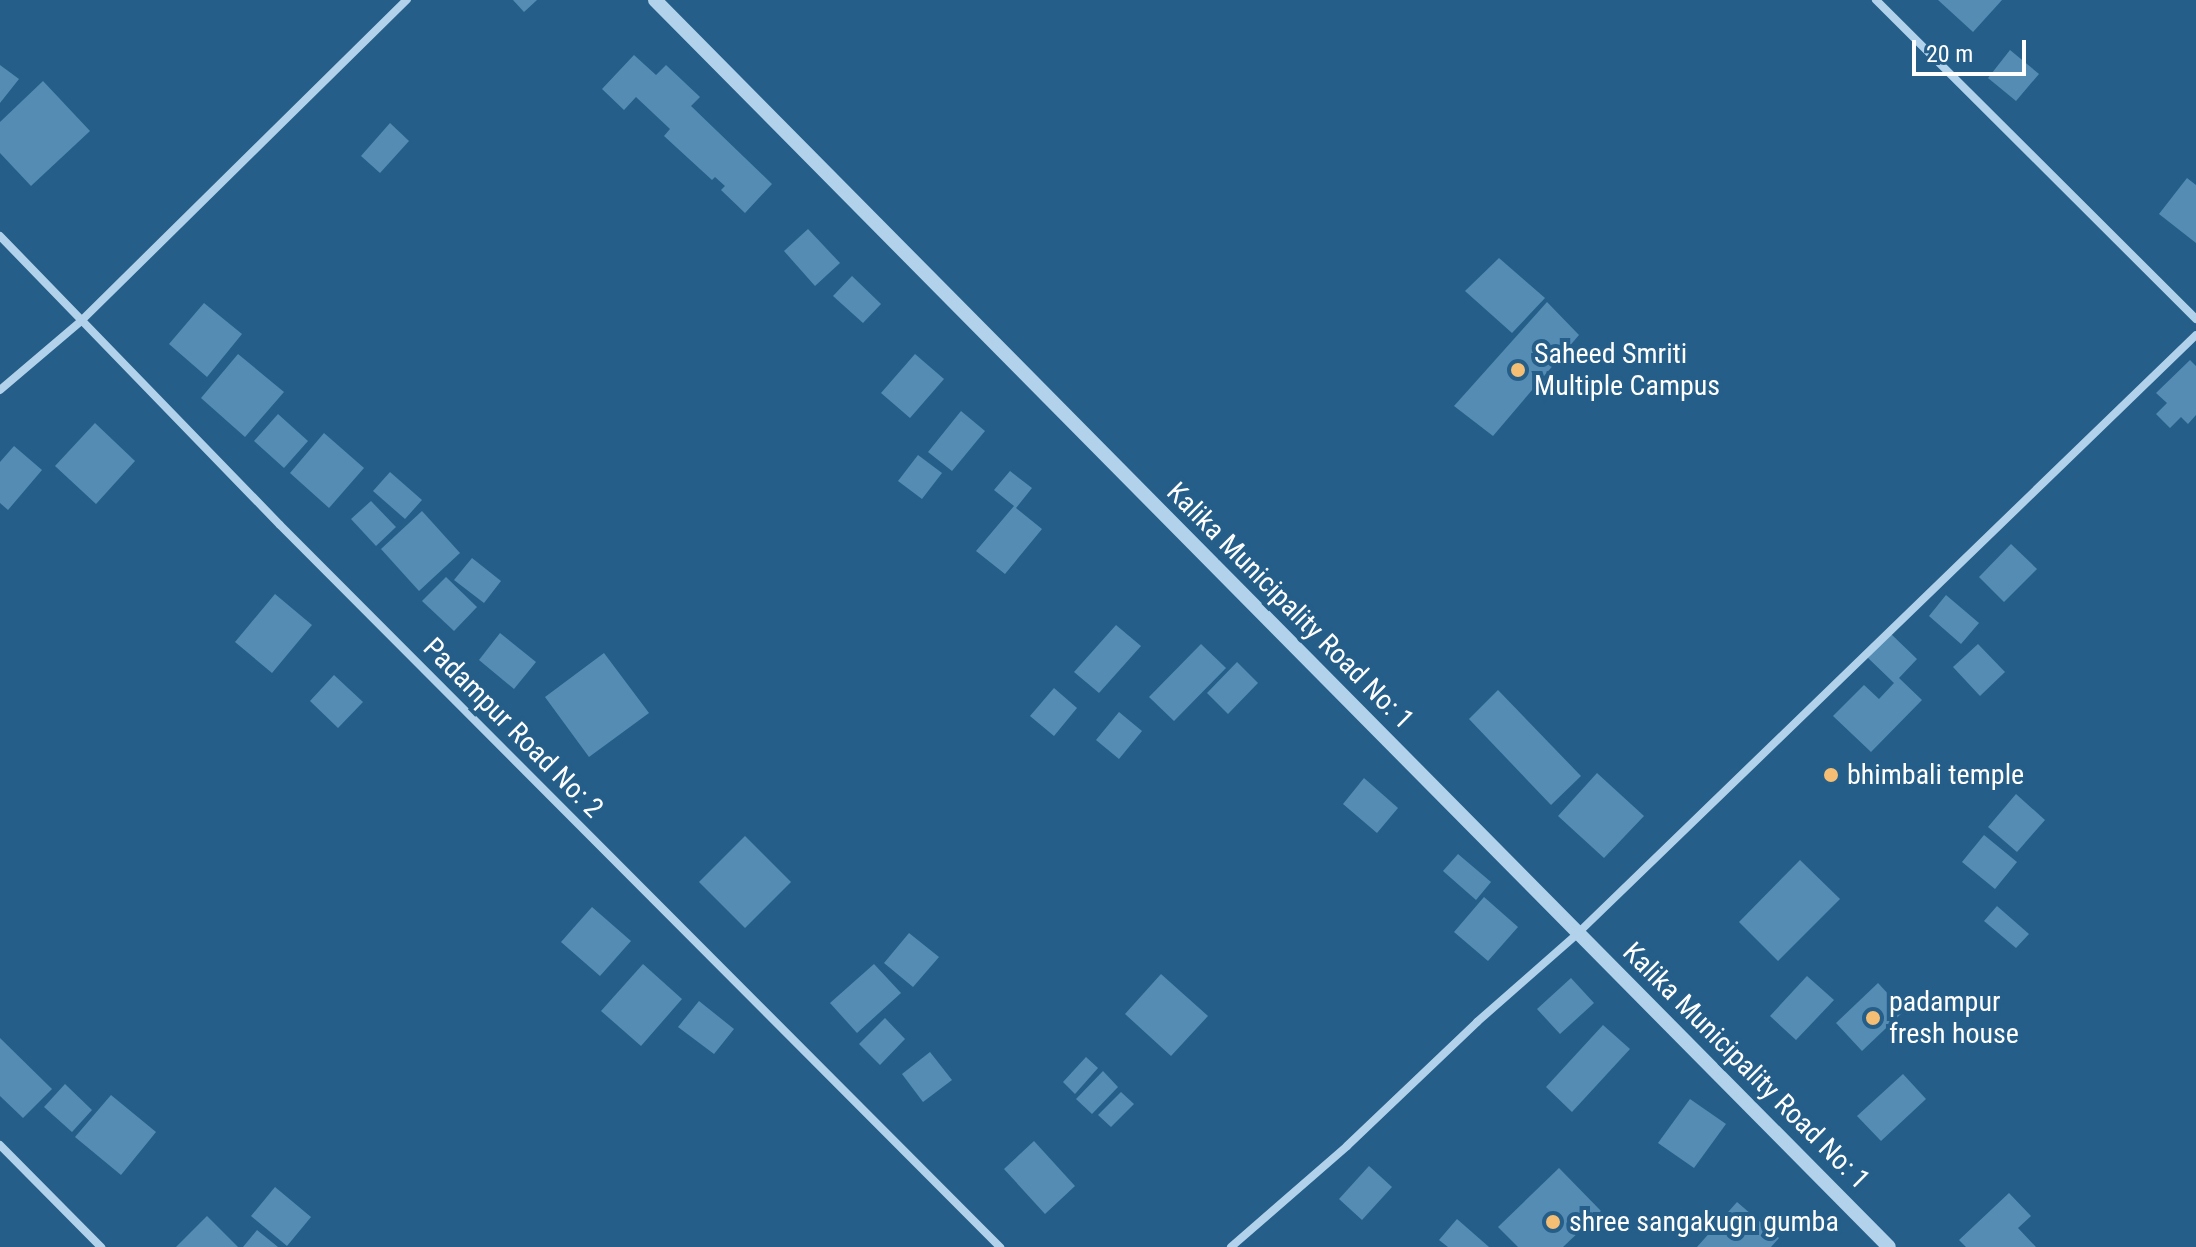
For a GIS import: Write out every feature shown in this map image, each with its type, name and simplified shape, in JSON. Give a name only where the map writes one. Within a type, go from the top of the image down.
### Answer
[{"type":"street","points":[[0,390],[80,322],[407,0]]},
{"type":"street","name":"Kalika Municipality Road No: 1","points":[[655,0],[1889,1247]]},
{"type":"street","points":[[1876,0],[2196,319]]},
{"type":"street","name":"Padampur Road No: 2","points":[[0,236],[80,322],[1000,1247]]},
{"type":"street","points":[[1231,1247],[1347,1146],[1477,1022],[1577,934],[2196,335]]},
{"type":"street","points":[[0,1145],[101,1247]]},
{"type":"building","points":[[513,0],[537,0],[524,12]]},
{"type":"building","points":[[1938,0],[2002,0],[1973,32]]},
{"type":"building","points":[[2010,50],[2039,74],[2016,101],[1988,78]]},
{"type":"building","points":[[634,55],[656,75],[666,65],[700,97],[691,106],[772,184],[745,213],[721,190],[725,186],[715,177],[712,180],[664,136],[670,129],[636,97],[624,110],[602,89]]},
{"type":"building","points":[[0,65],[19,79],[0,103]]},
{"type":"building","points":[[43,81],[90,131],[31,186],[0,153],[0,122]]},
{"type":"building","points":[[390,123],[409,141],[380,173],[361,156]]},
{"type":"building","points":[[2187,178],[2196,185],[2196,243],[2159,214]]},
{"type":"building","points":[[808,229],[840,263],[815,286],[784,251]]},
{"type":"building","points":[[1499,258],[1545,298],[1512,333],[1465,291]]},
{"type":"building","points":[[852,276],[881,304],[863,323],[833,296]]},
{"type":"building","points":[[1547,302],[1579,335],[1493,436],[1454,406]]},
{"type":"building","points":[[204,303],[242,334],[207,377],[169,344]]},
{"type":"building","points":[[238,354],[284,392],[245,437],[201,398]]},
{"type":"building","points":[[915,354],[944,379],[910,418],[881,393]]},
{"type":"building","points":[[2190,360],[2196,366],[2196,415],[2188,424],[2181,417],[2170,428],[2156,414],[2167,403],[2156,393]]},
{"type":"building","points":[[961,411],[985,431],[952,471],[928,452]]},
{"type":"building","points":[[278,414],[308,441],[284,468],[254,441]]},
{"type":"building","points":[[95,423],[135,461],[96,504],[55,466]]},
{"type":"building","points":[[324,433],[364,468],[329,508],[290,473]]},
{"type":"building","points":[[14,446],[42,470],[8,510],[0,503],[0,462]]},
{"type":"building","points":[[918,455],[942,473],[922,499],[898,481]]},
{"type":"building","points":[[1010,471],[1032,488],[1016,508],[1042,529],[1005,574],[976,551],[1014,506],[994,490]]},
{"type":"building","points":[[390,472],[422,500],[405,519],[373,491]]},
{"type":"building","points":[[371,501],[396,527],[376,546],[351,519]]},
{"type":"building","points":[[422,511],[460,553],[419,591],[381,549]]},
{"type":"building","points":[[2011,544],[2037,569],[2004,602],[1979,577]]},
{"type":"building","points":[[472,558],[501,581],[484,603],[454,580]]},
{"type":"building","points":[[446,577],[477,607],[454,631],[422,601]]},
{"type":"building","points":[[275,594],[312,625],[272,673],[235,642]]},
{"type":"building","points":[[1946,595],[1979,623],[1961,644],[1929,616]]},
{"type":"building","points":[[1116,625],[1141,646],[1099,693],[1074,672]]},
{"type":"building","points":[[500,633],[536,662],[514,689],[479,660]]},
{"type":"building","points":[[1890,633],[1917,659],[1899,678],[1922,700],[1871,752],[1833,716],[1864,685],[1879,699],[1894,683],[1867,657]]},
{"type":"building","points":[[1201,644],[1226,668],[1174,721],[1149,697]]},
{"type":"building","points":[[1978,644],[2005,672],[1980,696],[1953,667]]},
{"type":"building","points":[[604,653],[649,713],[589,757],[545,697]]},
{"type":"building","points":[[1237,662],[1258,683],[1228,714],[1207,693]]},
{"type":"building","points":[[334,675],[363,702],[338,728],[310,701]]},
{"type":"building","points":[[1054,688],[1077,708],[1054,736],[1030,716]]},
{"type":"building","points":[[1498,690],[1581,776],[1551,805],[1469,719]]},
{"type":"building","points":[[1119,712],[1142,731],[1119,759],[1096,740]]},
{"type":"building","points":[[1597,773],[1644,816],[1604,858],[1558,816]]},
{"type":"building","points":[[1364,778],[1398,808],[1377,833],[1343,804]]},
{"type":"building","points":[[2016,794],[2045,820],[2017,852],[1988,827]]},
{"type":"building","points":[[1984,835],[2017,862],[1995,889],[1962,862]]},
{"type":"building","points":[[745,836],[791,882],[745,928],[699,882]]},
{"type":"building","points":[[1458,854],[1491,882],[1476,900],[1443,871]]},
{"type":"building","points":[[1800,860],[1840,899],[1778,961],[1739,922]]},
{"type":"building","points":[[1484,897],[1518,927],[1488,961],[1454,932]]},
{"type":"building","points":[[1997,906],[2029,934],[2016,948],[1984,921]]},
{"type":"building","points":[[592,907],[631,941],[600,976],[561,942]]},
{"type":"building","points":[[909,933],[939,957],[913,987],[884,963]]},
{"type":"building","points":[[643,964],[682,999],[641,1046],[601,1011]]},
{"type":"building","points":[[874,964],[901,993],[857,1033],[830,1003]]},
{"type":"building","points":[[1161,974],[1208,1016],[1171,1056],[1125,1014]]},
{"type":"building","points":[[1807,976],[1834,1000],[1796,1040],[1770,1016]]},
{"type":"building","points":[[1571,978],[1594,1003],[1560,1034],[1537,1009]]},
{"type":"building","points":[[1878,983],[1904,1011],[1862,1051],[1836,1023]]},
{"type":"building","points":[[699,1001],[734,1029],[714,1054],[678,1027]]},
{"type":"building","points":[[885,1018],[905,1039],[880,1065],[859,1044]]},
{"type":"building","points":[[1603,1025],[1630,1049],[1572,1112],[1546,1087]]},
{"type":"building","points":[[0,1038],[52,1089],[23,1118],[0,1096]]},
{"type":"building","points":[[930,1052],[952,1080],[923,1102],[902,1074]]},
{"type":"building","points":[[1086,1057],[1098,1068],[1075,1094],[1063,1082]]},
{"type":"building","points":[[1103,1071],[1118,1087],[1092,1114],[1076,1099]]},
{"type":"building","points":[[1903,1074],[1926,1099],[1881,1141],[1857,1116]]},
{"type":"building","points":[[65,1084],[92,1110],[72,1132],[44,1107]]},
{"type":"building","points":[[1121,1092],[1134,1104],[1111,1127],[1098,1115]]},
{"type":"building","points":[[111,1095],[156,1132],[121,1175],[75,1137]]},
{"type":"building","points":[[1690,1099],[1726,1124],[1694,1168],[1658,1143]]},
{"type":"building","points":[[1034,1141],[1075,1186],[1045,1214],[1004,1169]]},
{"type":"building","points":[[1369,1166],[1392,1187],[1362,1220],[1339,1199]]},
{"type":"building","points":[[1559,1168],[1601,1211],[1563,1247],[1518,1247],[1498,1227]]},
{"type":"building","points":[[275,1187],[311,1217],[287,1246],[251,1216]]},
{"type":"building","points":[[2009,1193],[2031,1216],[2018,1228],[2036,1247],[1966,1247],[1959,1240]]},
{"type":"building","points":[[1737,1202],[1779,1238],[1771,1247],[1697,1247]]},
{"type":"building","points":[[207,1216],[238,1247],[176,1247]]},
{"type":"building","points":[[1457,1219],[1489,1247],[1448,1247],[1439,1240]]},
{"type":"building","points":[[257,1230],[278,1247],[243,1247]]},
{"type":"place","name":"Saheed Smriti Multiple Campus","points":[[1518,370]]},
{"type":"place","name":"bhimbali temple","points":[[1831,775]]},
{"type":"place","name":"padampur fresh house","points":[[1873,1018]]},
{"type":"place","name":"shree sangakugn gumba","points":[[1553,1222]]}]
